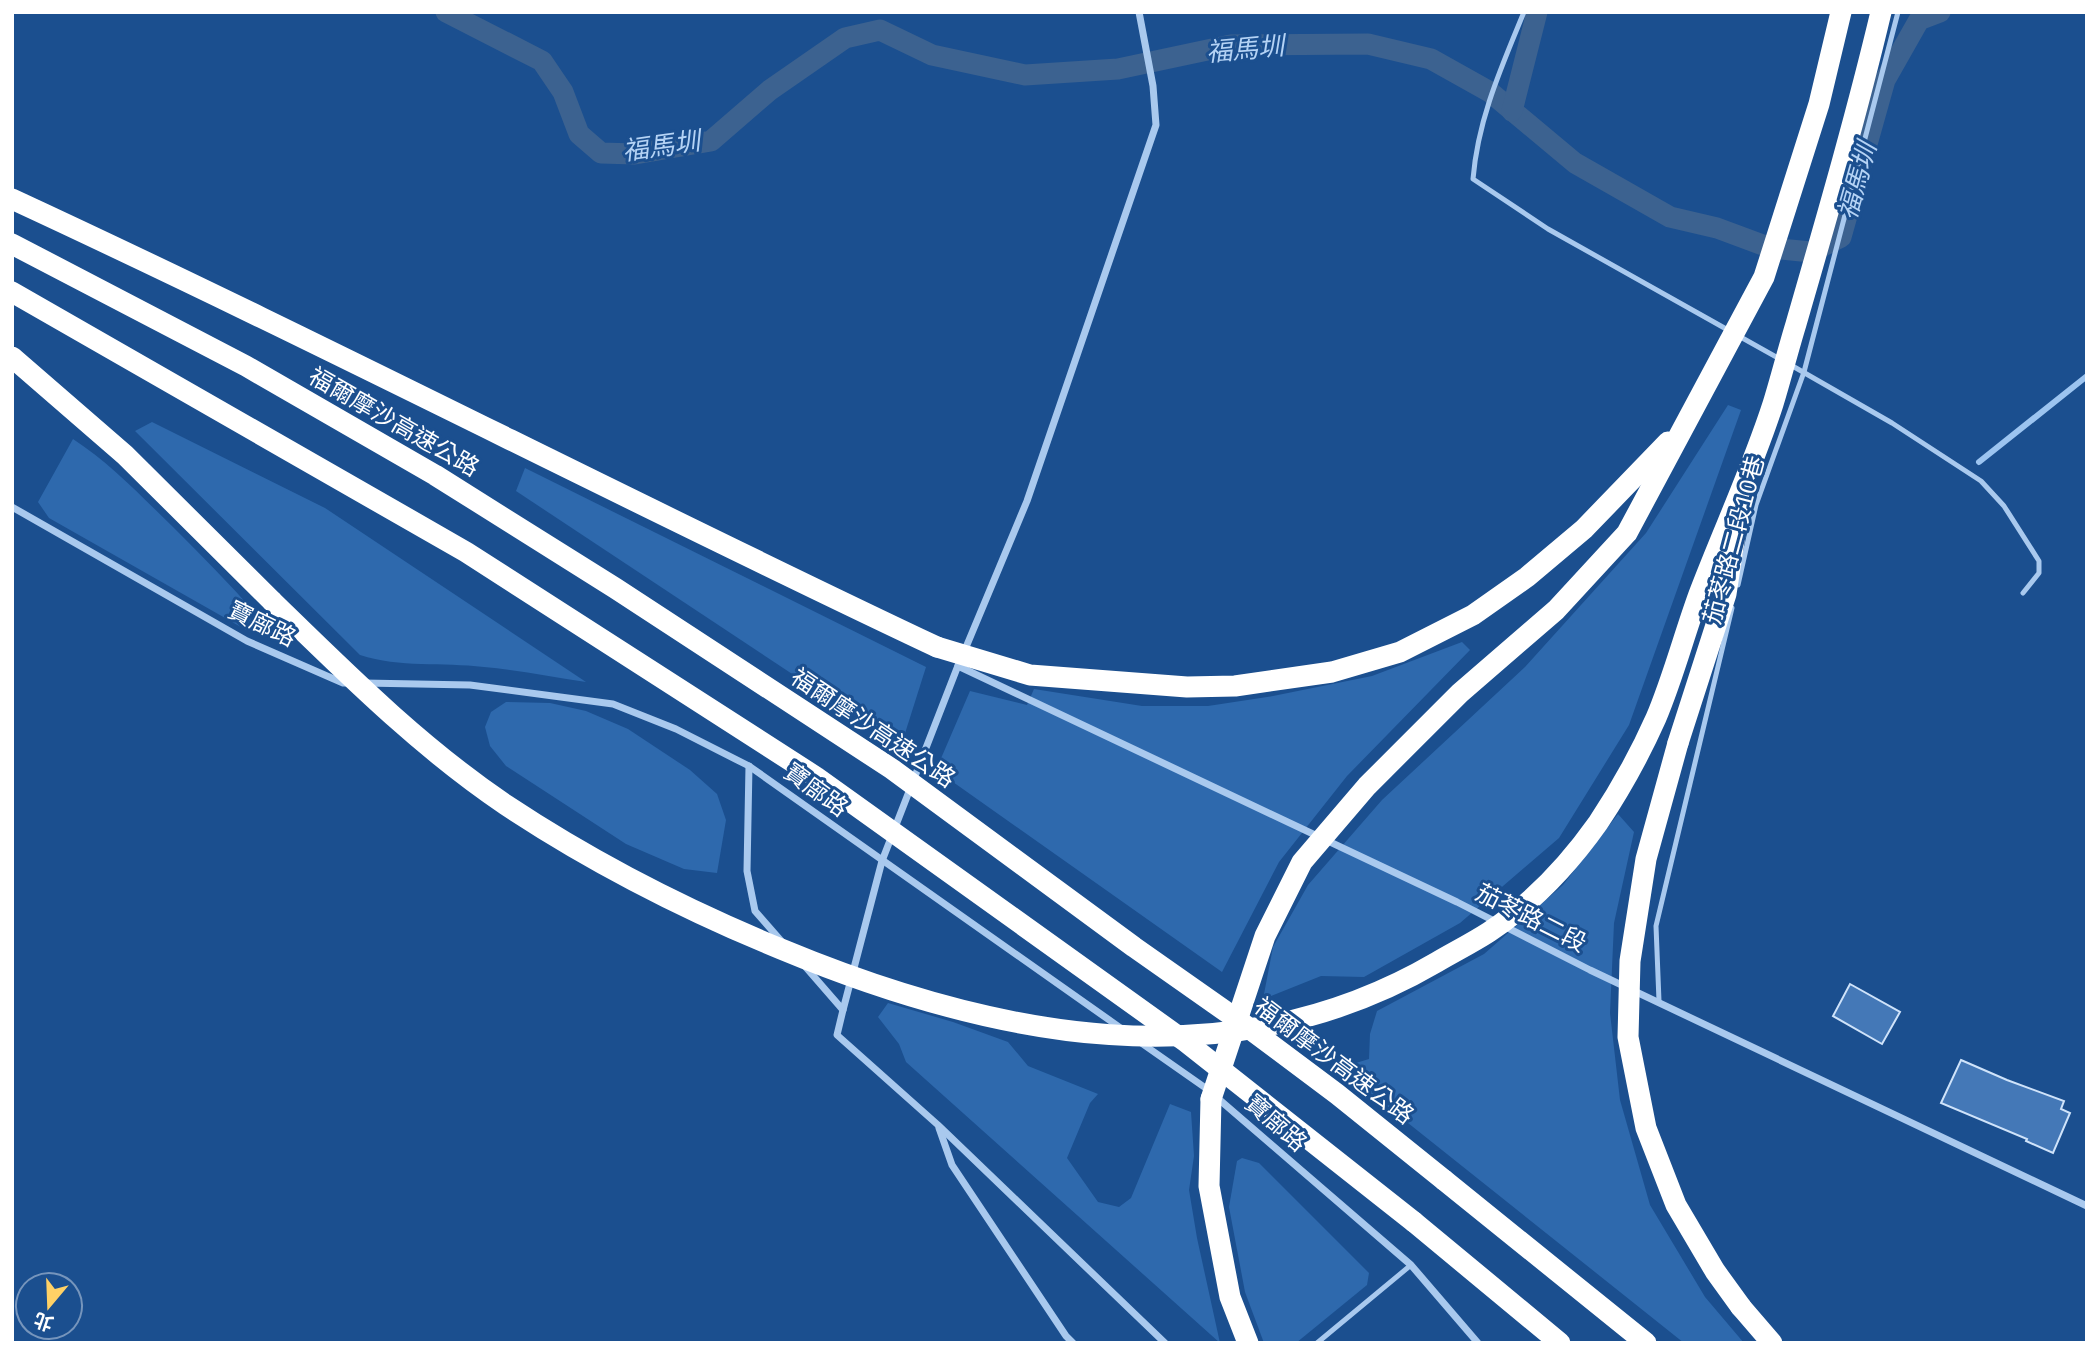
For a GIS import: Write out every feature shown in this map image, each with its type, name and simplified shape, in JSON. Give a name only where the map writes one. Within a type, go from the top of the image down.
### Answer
[{"type":"highway","points":[[1248,1343],[1230,1297],[1209,1185],[1212,1099],[1265,936],[1302,862],[1367,786],[1460,692],[1556,610],[1627,533],[1764,277],[1819,104],[1841,12]]},
{"type":"highway","points":[[12,357],[125,455],[272,601],[407,729],[505,804],[676,903],[823,967],[897,994],[991,1018],[1070,1033],[1178,1037],[1266,1028],[1345,1004],[1412,977],[1492,930],[1551,881],[1596,825],[1629,773],[1657,715],[1699,596],[1772,407],[1854,124],[1881,12]]},
{"type":"highway","points":[[12,199],[220,297],[767,567],[925,641],[1030,675],[1187,687],[1235,685],[1332,672],[1400,652],[1473,615],[1527,577],[1584,529],[1689,420]]},
{"type":"highway","name":"福爾摩沙高速公路","points":[[12,244],[246,366],[435,475],[615,588],[892,769],[1336,1094],[1646,1343]]},
{"type":"highway","points":[[12,292],[466,552],[816,777],[1186,1042],[1560,1343]]},
{"type":"highway","points":[[1743,486],[1726,594],[1678,743],[1646,859],[1630,961],[1628,1037],[1646,1128],[1676,1205],[1715,1271],[1772,1343]]},
{"type":"street","points":[[1139,12],[1153,86],[1156,125],[1027,501],[881,861],[837,1035],[938,1125],[1165,1343]]},
{"type":"street","name":"寶廍路","points":[[12,507],[247,641],[343,683],[470,685],[613,704],[676,729],[748,766],[1207,1089],[1411,1265],[1478,1343]]},
{"type":"street","name":"茄苳路二段","points":[[958,666],[1445,896],[1590,970],[2087,1206]]},
{"type":"street","points":[[748,766],[747,870],[755,911],[843,1010]]},
{"type":"street","points":[[938,1125],[951,1165],[1073,1343]]},
{"type":"lane","points":[[1524,12],[1484,113],[1473,179],[1548,229],[1892,423],[1981,481],[2004,506],[2039,561],[2039,573],[2023,593]]},
{"type":"lane","name":"茄苳路二段10巷","points":[[1737,586],[1756,505],[1804,372],[1898,12]]},
{"type":"lane","name":"茄苳路二段10巷","points":[[1659,1001],[1656,926],[1734,599]]},
{"type":"lane","points":[[1317,1343],[1411,1265]]},
{"type":"shaded area","points":[[1728,405],[1741,410],[1629,725],[1559,838],[1460,923],[1364,977],[1321,976],[1271,996],[1264,994],[1273,947],[1308,885],[1382,800],[1525,667],[1646,533]]},
{"type":"shaded area","points":[[152,422],[325,508],[586,682],[497,668],[390,662],[360,655],[135,431]]},
{"type":"shaded area","points":[[73,439],[112,469],[149,504],[224,579],[272,633],[265,636],[248,631],[49,518],[38,502]]},
{"type":"shaded area","points":[[525,468],[926,667],[901,746],[516,491]]},
{"type":"shaded area","points":[[1462,642],[1470,650],[1347,776],[1279,862],[1222,972],[936,770],[970,691],[1027,705],[1034,689],[1142,706],[1208,706],[1372,676]]},
{"type":"shaded area","points":[[506,702],[550,703],[586,711],[628,729],[690,770],[717,794],[726,820],[717,873],[684,869],[626,844],[506,766],[490,746],[485,727],[491,712]]},
{"type":"shaded area","points":[[1618,814],[1634,832],[1614,923],[1610,1013],[1620,1100],[1650,1205],[1705,1297],[1744,1343],[1684,1343],[1339,1068],[1369,1059],[1370,1034],[1377,1011],[1484,954],[1563,885]]},
{"type":"shaded area","points":[[888,1003],[1008,1042],[1028,1066],[1098,1094],[1090,1103],[1067,1158],[1098,1202],[1119,1207],[1131,1198],[1170,1104],[1191,1112],[1194,1156],[1189,1190],[1220,1343],[906,1062],[899,1044],[878,1017]]},
{"type":"shaded area","points":[[1242,1158],[1259,1163],[1369,1273],[1367,1285],[1296,1343],[1264,1343],[1245,1292],[1229,1207],[1237,1161]]},
{"type":"building","points":[[1850,984],[1900,1012],[1882,1044],[1833,1016]]},
{"type":"building","points":[[1961,1060],[2064,1101],[2061,1109],[2070,1113],[2053,1153],[2026,1141],[2027,1139],[1941,1103]]},
{"type":"waterway","name":"福馬圳","points":[[446,12],[542,61],[563,92],[579,134],[601,153],[635,154],[711,141],[770,90],[845,38],[880,30],[932,55],[1025,75],[1118,69],[1231,45],[1368,44],[1431,59],[1490,92],[1575,163],[1670,217],[1717,228],[1771,248],[1811,252],[1841,237],[1885,80],[1919,20],[1940,12]]},
{"type":"waterway","points":[[1512,111],[1537,12]]},
{"type":"waterway","points":[[1979,462],[2087,376]]}]
